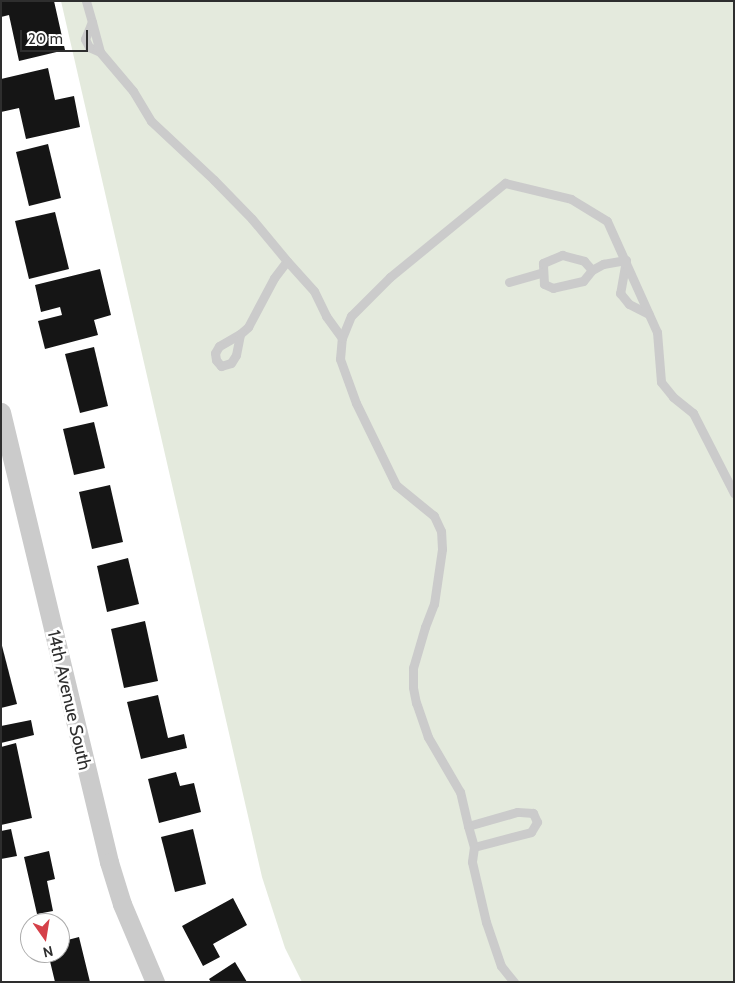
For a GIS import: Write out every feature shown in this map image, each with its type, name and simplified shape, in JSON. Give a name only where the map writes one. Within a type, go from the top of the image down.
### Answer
[{"type":"street","name":"14th Avenue South","points":[[1,412],[104,843],[122,904],[155,982]]},
{"type":"lane","points":[[86,1],[100,52],[133,91],[151,121],[214,180],[252,220],[314,291],[326,316],[342,338]]},
{"type":"lane","points":[[514,982],[501,966],[486,922],[472,862],[474,847],[460,792],[428,737],[416,703],[413,687],[413,668],[424,628],[434,604],[442,549],[441,531],[434,516],[396,485],[356,403],[340,359],[342,338],[351,316],[367,298],[505,183],[582,204],[608,221],[657,332],[661,382],[672,397],[693,413],[734,493]]},
{"type":"lane","points":[[592,270],[584,262],[562,255],[543,263],[544,284],[553,288],[583,281],[592,270],[603,264],[626,260]]},
{"type":"lane","points":[[626,260],[620,293],[629,304],[649,314]]},
{"type":"lane","points":[[240,334],[248,327],[274,278],[287,261]]},
{"type":"lane","points":[[509,282],[543,272]]},
{"type":"lane","points":[[468,826],[517,812],[533,813],[537,822],[531,832],[474,847]]},
{"type":"shaded area","points":[[61,1],[734,1],[734,982],[302,982],[285,948],[262,877]]},
{"type":"building","points":[[1,1],[54,1],[65,50],[19,61],[9,15],[1,17]]},
{"type":"building","points":[[48,68],[55,100],[74,96],[80,127],[26,139],[19,108],[1,112],[1,79]]},
{"type":"building","points":[[48,144],[61,198],[29,206],[16,152]]},
{"type":"building","points":[[55,212],[69,269],[29,279],[15,221]]},
{"type":"building","points":[[100,269],[111,315],[94,320],[98,335],[45,349],[38,321],[62,315],[60,307],[41,312],[35,285]]},
{"type":"building","points":[[94,347],[108,406],[80,413],[65,354]]},
{"type":"building","points":[[94,422],[105,468],[74,475],[63,429]]},
{"type":"building","points":[[110,485],[123,542],[92,549],[79,492]]},
{"type":"building","points":[[128,558],[139,604],[107,612],[97,566]]},
{"type":"building","points":[[145,621],[158,681],[124,688],[111,629]]},
{"type":"building","points":[[1,642],[17,704],[1,708]]},
{"type":"building","points":[[158,695],[168,738],[184,734],[187,748],[141,759],[127,702]]},
{"type":"building","points":[[31,720],[34,735],[1,743],[1,726]]},
{"type":"building","points":[[16,743],[32,818],[1,825],[1,747]]},
{"type":"building","points":[[176,772],[180,786],[194,783],[201,812],[159,823],[148,779]]},
{"type":"building","points":[[11,829],[17,856],[1,859],[1,831]]},
{"type":"building","points":[[193,829],[206,884],[175,892],[161,837]]},
{"type":"building","points":[[49,851],[55,879],[47,881],[53,911],[37,913],[24,857]]},
{"type":"building","points":[[233,898],[247,925],[213,944],[220,957],[203,966],[182,926]]},
{"type":"building","points":[[79,937],[90,982],[55,982],[50,963],[70,963],[70,939]]},
{"type":"building","points":[[235,962],[247,982],[211,982],[209,979]]}]
